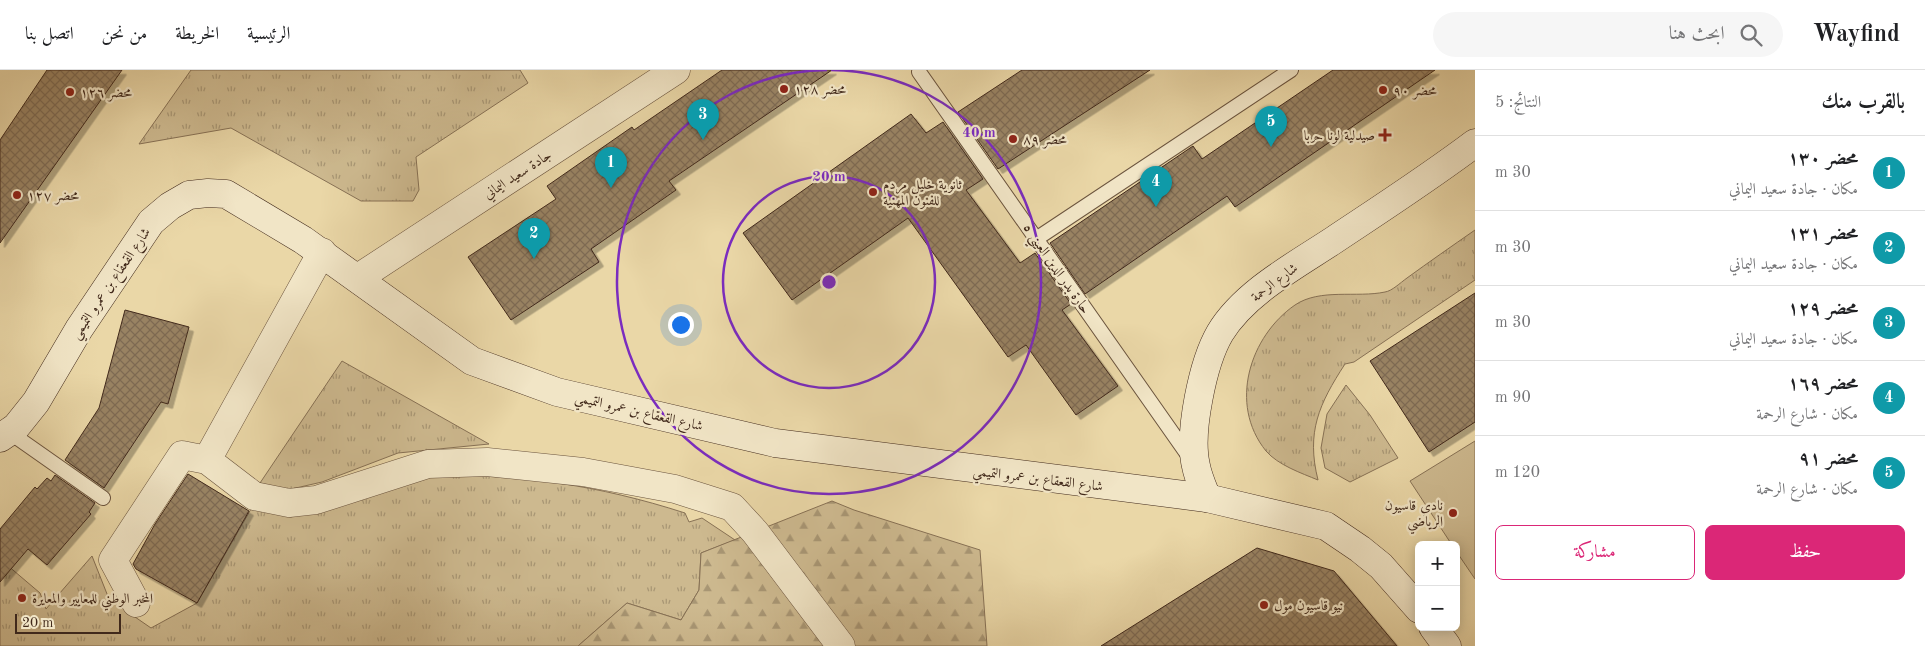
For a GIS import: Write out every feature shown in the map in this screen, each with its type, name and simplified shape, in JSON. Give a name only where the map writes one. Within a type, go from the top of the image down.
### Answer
[{"type":"main road","name":"جادة سعيد اليماني","points":[[358,278],[676,70]]},
{"type":"main road","name":"شارع الرحمة","points":[[1207,498],[1195,465],[1194,428],[1207,362],[1221,332],[1244,304],[1271,282],[1437,172],[1475,143]]},
{"type":"main road","name":"شارع القعقاع بن عمرو التميمي","points":[[5,435],[20,422],[36,402],[78,329],[151,222],[176,202],[189,195],[226,194],[322,252],[472,361],[557,392],[775,443],[1207,498],[1326,526],[1381,566],[1415,604]]},
{"type":"main road","points":[[207,460],[322,252]]},
{"type":"main road","points":[[136,603],[113,560],[182,455],[207,460],[254,496],[288,503],[316,500],[428,464],[486,462],[584,472],[675,489],[732,507],[755,532],[841,646]]},
{"type":"main road","points":[[1436,631],[1446,646]]},
{"type":"lane","points":[[1036,239],[1291,70]]},
{"type":"lane","name":"حارة بدر الدين العيني ٥","points":[[919,72],[1195,465]]},
{"type":"lane","points":[[5,435],[103,498]]},
{"type":"green space","points":[[191,70],[520,70],[528,83],[416,157],[419,190],[413,201],[361,201],[231,128],[139,144]]},
{"type":"green space","points":[[1475,230],[1475,280],[1354,362],[1345,364],[1336,378],[1322,406],[1314,433],[1315,463],[1318,480],[1290,468],[1271,456],[1254,433],[1248,413],[1247,392],[1249,372],[1256,352],[1266,334],[1279,318],[1295,305],[1316,297],[1339,294],[1374,294],[1390,290]]},
{"type":"green space","points":[[342,361],[489,444],[398,453],[322,482],[287,490],[260,483]]},
{"type":"green space","points":[[1346,385],[1370,415],[1398,458],[1350,482],[1325,468],[1321,448],[1327,414]]},
{"type":"green space","name":"نادي قاسيون الرياضي","points":[[1475,441],[1475,579],[1460,557],[1460,541],[1449,541],[1410,481]]},
{"type":"green space","points":[[428,475],[527,479],[590,488],[653,503],[685,513],[689,522],[702,518],[735,540],[701,553],[699,590],[681,620],[627,603],[578,646],[0,646],[0,559],[40,593],[46,609],[92,556],[109,599],[151,628],[197,603],[251,509],[291,517]]},
{"type":"green space","points":[[832,501],[854,510],[980,550],[987,646],[578,646],[627,603],[681,620],[699,590],[701,553]]},
{"type":"building","points":[[47,70],[122,70],[0,243],[0,140]]},
{"type":"building","points":[[722,70],[832,70],[669,181],[676,190],[591,249],[599,262],[511,320],[468,257],[556,199],[547,186],[632,127],[634,130]]},
{"type":"building","name":"محضر ٨٩","points":[[1022,70],[1150,70],[998,169],[958,112]]},
{"type":"building","points":[[1333,70],[1435,70],[1235,207],[1227,196],[1085,294],[1050,243],[1193,146],[1202,159]]},
{"type":"building","points":[[911,114],[926,133],[943,122],[983,179],[966,190],[1020,263],[1035,253],[1071,304],[1062,310],[1118,386],[1076,415],[1026,345],[1008,357],[908,218],[792,300],[743,233]]},
{"type":"building","points":[[1475,293],[1475,422],[1429,452],[1370,361]]},
{"type":"building","points":[[125,310],[189,327],[168,404],[161,402],[104,488],[65,460],[99,408]]},
{"type":"building","points":[[188,474],[249,511],[197,603],[136,569],[133,564],[155,524]]},
{"type":"building","points":[[55,475],[95,503],[89,512],[91,514],[47,565],[28,549],[0,582],[0,529],[35,487],[37,489],[47,478],[51,481]]},
{"type":"building","name":"نيو قاسيون مول","points":[[1257,548],[1334,571],[1397,646],[1101,646]]},
{"type":"place","name":"محضر ١٢٨","points":[[784,89]]},
{"type":"place","name":"محضر ٩٠","points":[[1383,90]]},
{"type":"place","name":"محضر ١٢٦","points":[[70,92]]},
{"type":"place","name":"صيدلية لونا حربا","points":[[1385,135]]},
{"type":"place","name":"محضر ٨٩","points":[[1013,139]]},
{"type":"place","name":"محضر ١٢٩","points":[[703,140]]},
{"type":"place","name":"محضر ٩١","points":[[1271,147]]},
{"type":"place","name":"محضر ١٣٠","points":[[611,188]]},
{"type":"place","name":"ثانوية خليل مردم للفنون المهنية","points":[[873,192]]},
{"type":"place","name":"محضر ١٢٧","points":[[17,195]]},
{"type":"place","name":"محضر ١٦٩","points":[[1156,207]]},
{"type":"place","name":"محضر ١٣١","points":[[534,259]]},
{"type":"place","name":"نادي قاسيون الرياضي","points":[[1453,513]]},
{"type":"place","name":"المخبر الوطني للمعايير والمعايرة","points":[[22,598]]},
{"type":"place","name":"نيو قاسيون مول","points":[[1264,605]]}]
